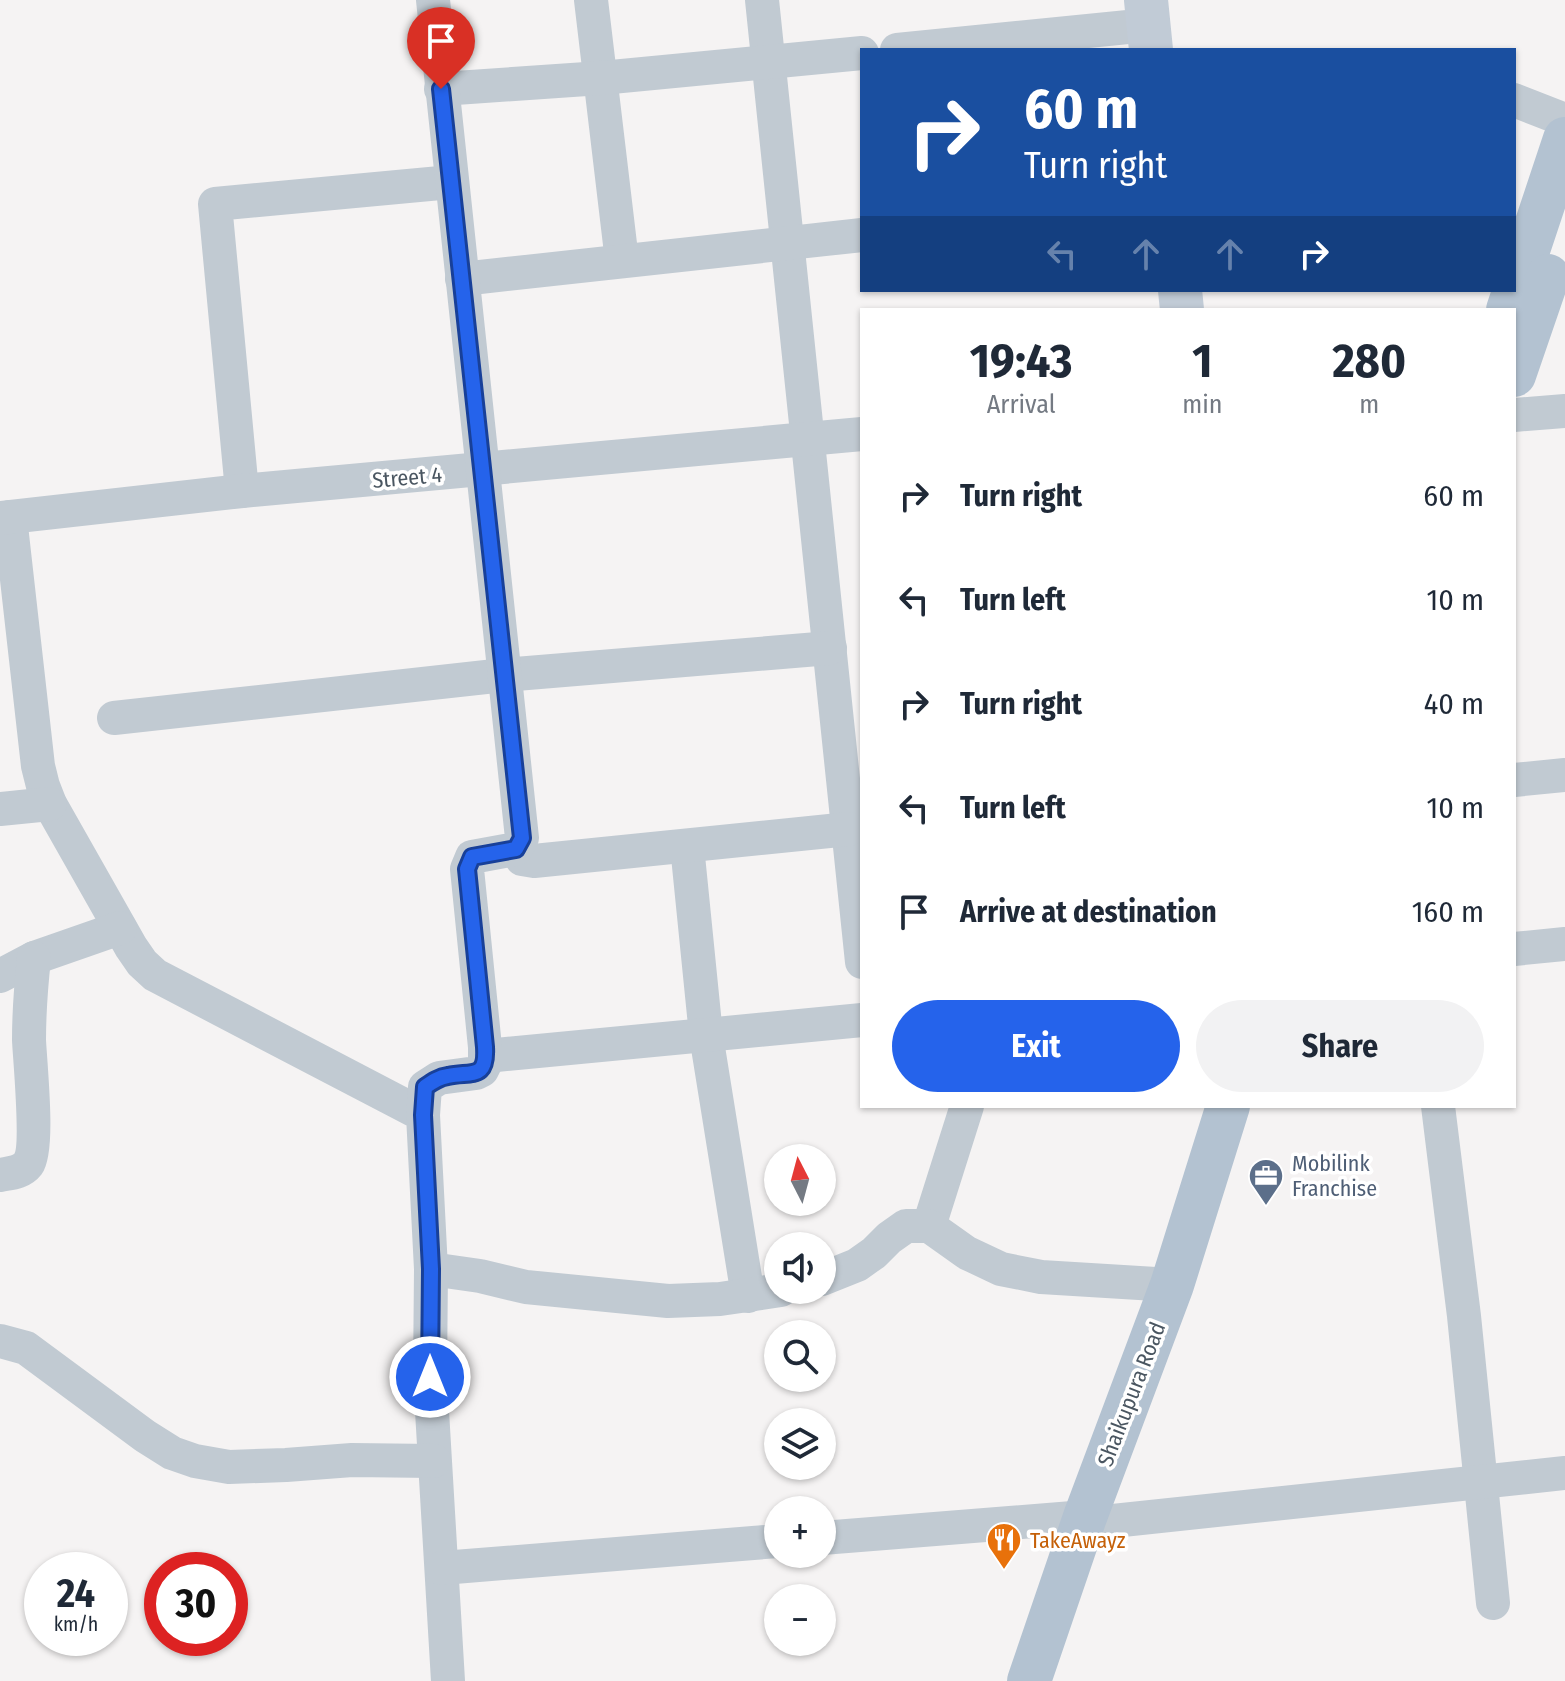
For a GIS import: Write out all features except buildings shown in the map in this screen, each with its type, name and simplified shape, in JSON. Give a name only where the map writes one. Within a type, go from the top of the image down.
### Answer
[{"type":"main road","points":[[1516,286],[1565,139]]},
{"type":"main road","points":[[1516,369],[1565,225]]},
{"type":"main road","name":"Shaikupura Road","points":[[1057,1681],[1099,1519],[1227,1108]]},
{"type":"main road","name":"Shaikupura Road","points":[[1029,1681],[1197,1294],[1255,1108]]},
{"type":"street","points":[[433,0],[522,838],[516,849]]},
{"type":"street","points":[[591,0],[622,261]]},
{"type":"street","points":[[762,0],[860,942]]},
{"type":"street","points":[[917,48],[1148,25]]},
{"type":"street","points":[[441,89],[601,78],[860,53]]},
{"type":"street","points":[[1516,101],[1565,120]]},
{"type":"street","points":[[242,491],[215,204],[451,182]]},
{"type":"street","points":[[462,279],[860,235]]},
{"type":"street","points":[[1516,415],[1565,411]]},
{"type":"street","name":"Street 4","points":[[5,518],[242,491],[860,434]]},
{"type":"street","points":[[5,518],[43,786],[50,804],[142,963],[155,975],[423,1115]]},
{"type":"street","points":[[114,718],[504,675],[830,648]]},
{"type":"street","points":[[1516,780],[1565,775]]},
{"type":"street","points":[[0,809],[50,804]]},
{"type":"street","points":[[516,849],[522,859],[534,861],[849,829]]},
{"type":"street","points":[[687,846],[706,1035],[764,1289]]},
{"type":"street","points":[[448,1681],[430,1377],[431,1269],[423,1115],[425,1087],[439,1078],[482,1070],[486,1056],[467,869],[472,857],[516,849]]},
{"type":"street","points":[[0,976],[34,958],[120,928]]},
{"type":"street","points":[[1516,949],[1565,944]]},
{"type":"street","points":[[0,1175],[19,1172],[31,1157],[30,1008],[34,958]]},
{"type":"street","points":[[486,1056],[860,1020]]},
{"type":"street","points":[[929,1226],[966,1108]]},
{"type":"street","points":[[1438,1108],[1493,1603]]},
{"type":"street","points":[[836,1273],[857,1265],[906,1226],[929,1226],[967,1253],[1001,1269],[1041,1277],[1172,1285]]},
{"type":"street","points":[[431,1269],[526,1287],[668,1301],[764,1293]]},
{"type":"street","points":[[0,1341],[26,1348],[145,1436],[172,1453],[195,1461],[229,1467],[352,1460],[434,1461]]},
{"type":"street","points":[[836,1537],[1099,1519],[1565,1473]]},
{"type":"street","points":[[442,1568],[764,1542]]},
{"type":"place","name":"Mobilink Franchise","points":[[1266,1207]]},
{"type":"place","name":"TakeAwayz","points":[[1004,1571]]},
{"type":"route","points":[[430,1377],[431,1269],[423,1115],[425,1087],[439,1078],[476,1073],[485,1064],[467,869],[472,857],[511,851],[520,845],[522,838],[441,89]]}]
